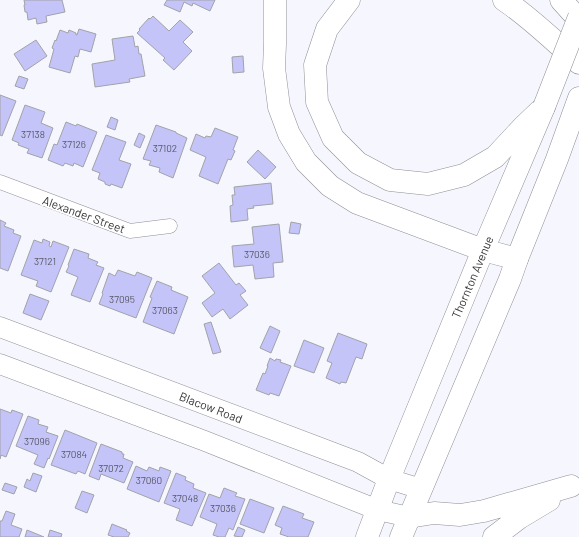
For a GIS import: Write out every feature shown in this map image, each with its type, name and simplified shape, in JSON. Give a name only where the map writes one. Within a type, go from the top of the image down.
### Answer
[{"type":"main road","points":[[275,0],[274,68],[279,107],[290,134],[306,162],[330,186],[357,203],[483,250],[517,259]]},
{"type":"main road","points":[[349,0],[326,29],[315,65],[317,102],[333,138],[358,163],[390,180],[428,184],[464,174],[495,157],[544,107]]},
{"type":"main road","points":[[504,0],[538,27],[579,64]]},
{"type":"main road","points":[[561,0],[579,20]]},
{"type":"main road","name":"Thornton Avenue","points":[[367,537],[389,479],[483,250],[544,107],[579,17]]},
{"type":"main road","points":[[401,537],[408,517],[510,279],[579,98]]},
{"type":"main road","name":"Blacow Road","points":[[0,327],[358,462],[389,479],[421,489]]},
{"type":"main road","points":[[0,364],[205,441],[378,510],[408,517],[434,513],[460,514],[484,511],[575,484]]},
{"type":"main road","points":[[494,537],[519,518],[575,484]]},
{"type":"street","name":"Alexander Street","points":[[0,182],[130,231],[170,226]]},
{"type":"building","points":[[24,0],[62,0],[65,12],[46,16],[47,22],[37,24],[36,18],[28,20],[27,12],[25,12]]},
{"type":"building","points":[[167,0],[215,0],[210,11],[193,3],[192,6],[184,2],[180,12],[164,5]]},
{"type":"building","points":[[153,16],[169,31],[180,20],[193,32],[183,42],[192,51],[174,70],[163,60],[165,58],[137,33],[149,18],[150,19]]},
{"type":"building","points":[[79,29],[96,34],[91,52],[80,49],[78,57],[75,56],[70,73],[49,67],[54,49],[52,48],[60,30],[68,33],[69,30],[77,35]]},
{"type":"building","points":[[133,36],[135,47],[138,46],[139,54],[141,54],[145,76],[129,79],[130,82],[95,87],[92,64],[115,60],[112,39]]},
{"type":"building","points":[[36,40],[47,56],[25,71],[14,54]]},
{"type":"building","points":[[243,56],[244,72],[233,73],[232,57]]},
{"type":"building","points":[[19,76],[28,79],[24,89],[15,86]]},
{"type":"building","points":[[0,95],[16,101],[2,136],[0,135]]},
{"type":"building","points":[[25,105],[45,112],[41,123],[53,128],[42,158],[27,153],[29,149],[18,145],[19,143],[12,140]]},
{"type":"building","points":[[111,117],[118,120],[115,130],[107,127]]},
{"type":"building","points":[[66,122],[76,126],[77,124],[97,132],[83,167],[74,163],[73,166],[65,163],[63,166],[48,160],[54,144],[57,145]]},
{"type":"building","points":[[156,125],[176,132],[187,138],[173,178],[159,172],[160,168],[149,165],[151,161],[143,159]]},
{"type":"building","points":[[215,128],[238,137],[233,150],[235,151],[231,160],[228,159],[218,184],[199,176],[206,157],[190,150],[196,134],[205,138],[206,136],[211,137]]},
{"type":"building","points":[[139,133],[145,136],[140,148],[134,145]]},
{"type":"building","points":[[106,135],[126,142],[119,160],[131,164],[122,188],[111,184],[110,186],[105,184],[105,182],[98,179],[100,173],[92,170]]},
{"type":"building","points":[[258,150],[276,167],[265,179],[247,162]]},
{"type":"building","points":[[271,183],[273,204],[253,206],[254,208],[247,209],[248,220],[231,222],[230,206],[233,205],[232,195],[235,195],[234,187]]},
{"type":"building","points":[[0,220],[6,223],[4,226],[14,230],[13,233],[21,236],[8,271],[0,268]]},
{"type":"building","points":[[291,222],[301,224],[299,234],[289,233]]},
{"type":"building","points":[[279,224],[283,262],[273,263],[274,277],[255,279],[253,265],[234,267],[232,246],[254,244],[252,227]]},
{"type":"building","points":[[43,239],[50,242],[49,246],[51,247],[53,241],[69,247],[51,292],[36,286],[38,281],[21,275],[34,240],[42,243]]},
{"type":"building","points":[[74,249],[89,254],[88,258],[98,262],[96,265],[104,268],[90,302],[71,295],[78,277],[66,272]]},
{"type":"building","points":[[219,263],[236,285],[239,283],[246,291],[240,295],[248,305],[230,319],[223,309],[212,317],[202,303],[215,293],[202,276]]},
{"type":"building","points":[[118,270],[135,276],[137,272],[152,278],[136,318],[99,304],[109,273],[115,276]]},
{"type":"building","points":[[157,281],[172,287],[171,290],[188,297],[174,334],[143,322],[152,298],[150,297]]},
{"type":"building","points":[[30,294],[49,301],[41,320],[23,313]]},
{"type":"building","points":[[211,322],[221,352],[213,354],[204,324]]},
{"type":"building","points":[[270,326],[280,331],[271,353],[260,348]]},
{"type":"building","points":[[338,333],[367,344],[362,359],[356,357],[346,383],[341,382],[340,384],[326,378],[332,363],[327,361]]},
{"type":"building","points":[[304,340],[324,348],[314,373],[294,366]]},
{"type":"building","points":[[270,358],[275,361],[276,359],[281,360],[280,362],[291,366],[279,396],[270,393],[269,395],[256,390],[263,373],[265,374]]},
{"type":"building","points":[[0,409],[11,413],[12,410],[23,414],[6,457],[1,455],[0,459]]},
{"type":"building","points":[[28,416],[39,420],[38,424],[48,427],[46,432],[58,436],[44,468],[34,464],[38,455],[16,446]]},
{"type":"building","points":[[65,430],[97,443],[85,474],[78,471],[76,474],[51,465]]},
{"type":"building","points":[[101,444],[122,452],[122,454],[124,454],[123,458],[133,462],[124,483],[101,474],[99,480],[89,476]]},
{"type":"building","points":[[136,466],[147,471],[149,467],[159,471],[160,467],[171,471],[159,502],[127,489]]},
{"type":"building","points":[[33,473],[42,476],[36,492],[24,487],[27,479],[30,481]]},
{"type":"building","points":[[176,473],[186,477],[185,480],[194,484],[193,488],[206,493],[192,526],[176,520],[180,509],[164,503]]},
{"type":"building","points":[[5,483],[17,487],[14,494],[2,490]]},
{"type":"building","points":[[224,488],[237,493],[235,496],[245,499],[233,530],[229,528],[225,537],[219,537],[213,535],[217,524],[200,517],[209,494],[220,498]]},
{"type":"building","points":[[82,491],[94,495],[87,513],[75,508]]},
{"type":"building","points":[[250,499],[274,508],[264,533],[240,524]]},
{"type":"building","points":[[283,506],[304,514],[302,518],[314,522],[308,537],[289,537],[280,534],[282,528],[275,525]]},
{"type":"building","points":[[6,511],[15,514],[11,525],[22,529],[19,537],[0,537],[0,521],[2,521]]},
{"type":"building","points":[[112,524],[127,530],[126,531],[130,533],[128,537],[114,537],[108,535]]},
{"type":"building","points":[[238,527],[245,530],[242,537],[234,536]]},
{"type":"building","points":[[27,530],[44,537],[25,537]]},
{"type":"building","points":[[50,530],[62,534],[61,537],[48,537]]}]
